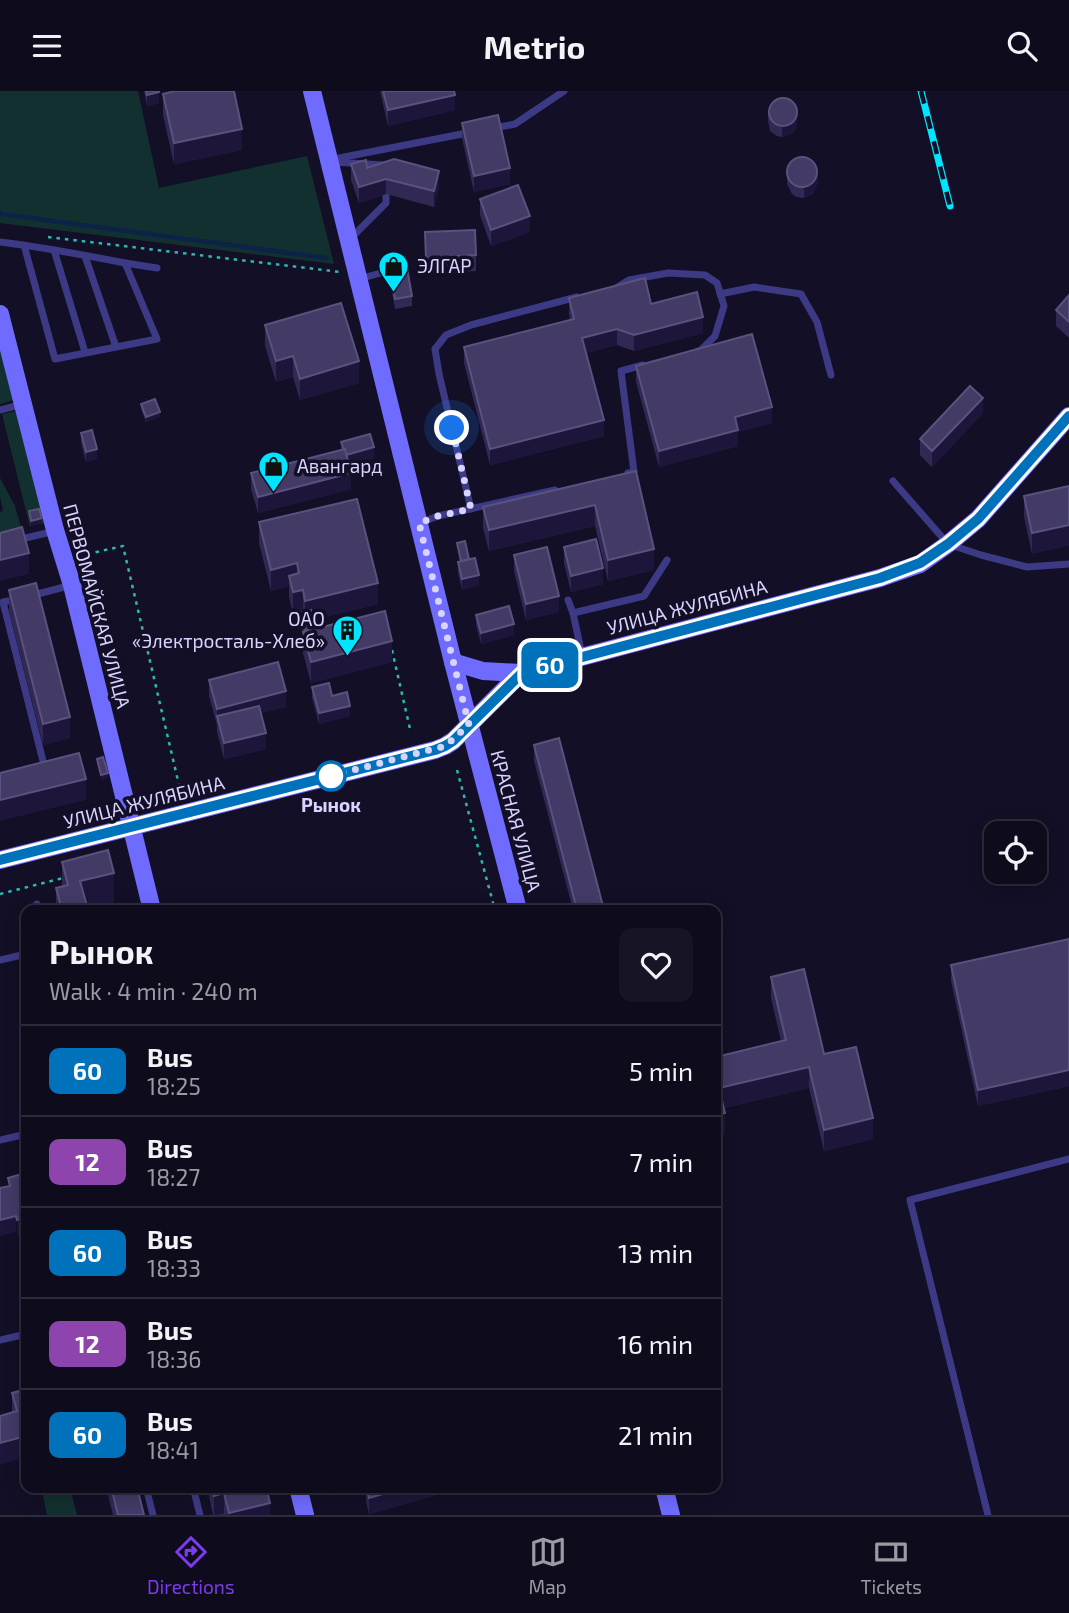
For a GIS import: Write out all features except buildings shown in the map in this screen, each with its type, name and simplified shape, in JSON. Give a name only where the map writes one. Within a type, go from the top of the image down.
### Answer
[{"type":"main road","name":"КРАСНАЯ УЛИЦА","points":[[312,91],[349,241],[351,276],[419,523],[517,905]]},
{"type":"main road","name":"ПЕРВОМАЙСКАЯ УЛИЦА","points":[[0,314],[55,530],[72,586],[151,905]]},
{"type":"main road","name":"УЛИЦА ЖУЛЯБИНА","points":[[0,860],[435,750],[453,741],[522,673],[880,578],[920,563],[978,519],[1069,416]]},
{"type":"main road","points":[[453,662],[483,671],[522,673]]},
{"type":"main road","points":[[300,1493],[305,1515]]},
{"type":"main road","points":[[666,1493],[671,1515]]},
{"type":"lane","points":[[328,161],[515,124],[564,91]]},
{"type":"lane","points":[[328,161],[386,165],[386,203],[349,241]]},
{"type":"lane","points":[[0,242],[157,268]]},
{"type":"lane","points":[[24,245],[55,359],[157,339],[125,263]]},
{"type":"lane","points":[[54,250],[85,352]]},
{"type":"lane","points":[[85,256],[116,347]]},
{"type":"lane","points":[[351,276],[397,268]]},
{"type":"lane","points":[[603,291],[617,288],[629,280],[668,273],[705,275],[718,282],[723,306],[715,336],[701,350],[688,353]]},
{"type":"lane","points":[[720,294],[754,288],[801,294],[817,322],[831,375]]},
{"type":"lane","points":[[471,509],[435,349],[446,335],[471,325],[589,295]]},
{"type":"lane","points":[[621,475],[634,472],[621,371],[647,364]]},
{"type":"lane","points":[[0,410],[24,404]]},
{"type":"lane","points":[[893,481],[948,544],[1027,567],[1069,564]]},
{"type":"lane","points":[[419,523],[438,516],[566,487]]},
{"type":"lane","points":[[0,544],[55,530]]},
{"type":"lane","points":[[573,613],[644,596],[667,560]]},
{"type":"lane","points":[[34,774],[46,771],[3,602],[72,586]]},
{"type":"lane","points":[[568,600],[583,656]]},
{"type":"lane","points":[[0,960],[21,955]]},
{"type":"lane","points":[[0,1140],[21,1135]]},
{"type":"lane","points":[[988,1515],[910,1200],[1069,1159]]},
{"type":"lane","points":[[0,1340],[21,1334]]},
{"type":"lane","points":[[148,1493],[153,1515]]},
{"type":"lane","points":[[194,1493],[200,1515]]},
{"type":"path","points":[[41,236],[351,276]]},
{"type":"path","points":[[64,560],[123,546],[179,785]]},
{"type":"path","points":[[392,650],[410,729]]},
{"type":"path","points":[[457,770],[494,905]]},
{"type":"path","points":[[0,894],[69,876]]},
{"type":"green space","points":[[0,91],[138,91],[159,188],[307,156],[334,264],[0,223]]},
{"type":"green space","points":[[0,345],[14,400],[0,404]]},
{"type":"green space","points":[[17,411],[45,523],[42,524],[30,516],[30,527],[2,414]]},
{"type":"green space","points":[[0,478],[15,506],[24,538],[0,545],[0,512],[3,511]]},
{"type":"green space","points":[[42,1493],[71,1493],[77,1515],[47,1515]]},
{"type":"waterway","points":[[0,212],[326,258]]},
{"type":"railway","points":[[921,91],[950,206]]},
{"type":"bus line","name":"60","points":[[0,860],[435,750],[453,741],[522,673],[906,569],[948,544],[978,519],[1069,416]]},
{"type":"place","name":"ЭЛГАР","points":[[394,293]]},
{"type":"place","name":"Авангард","points":[[274,493]]},
{"type":"place","name":"ОАО «Электросталь-Хлеб»","points":[[348,657]]},
{"type":"place","name":"Рынок","points":[[331,776]]},
{"type":"route","points":[[331,776],[435,750],[453,741],[469,725],[419,523],[471,509],[452,428]]}]
